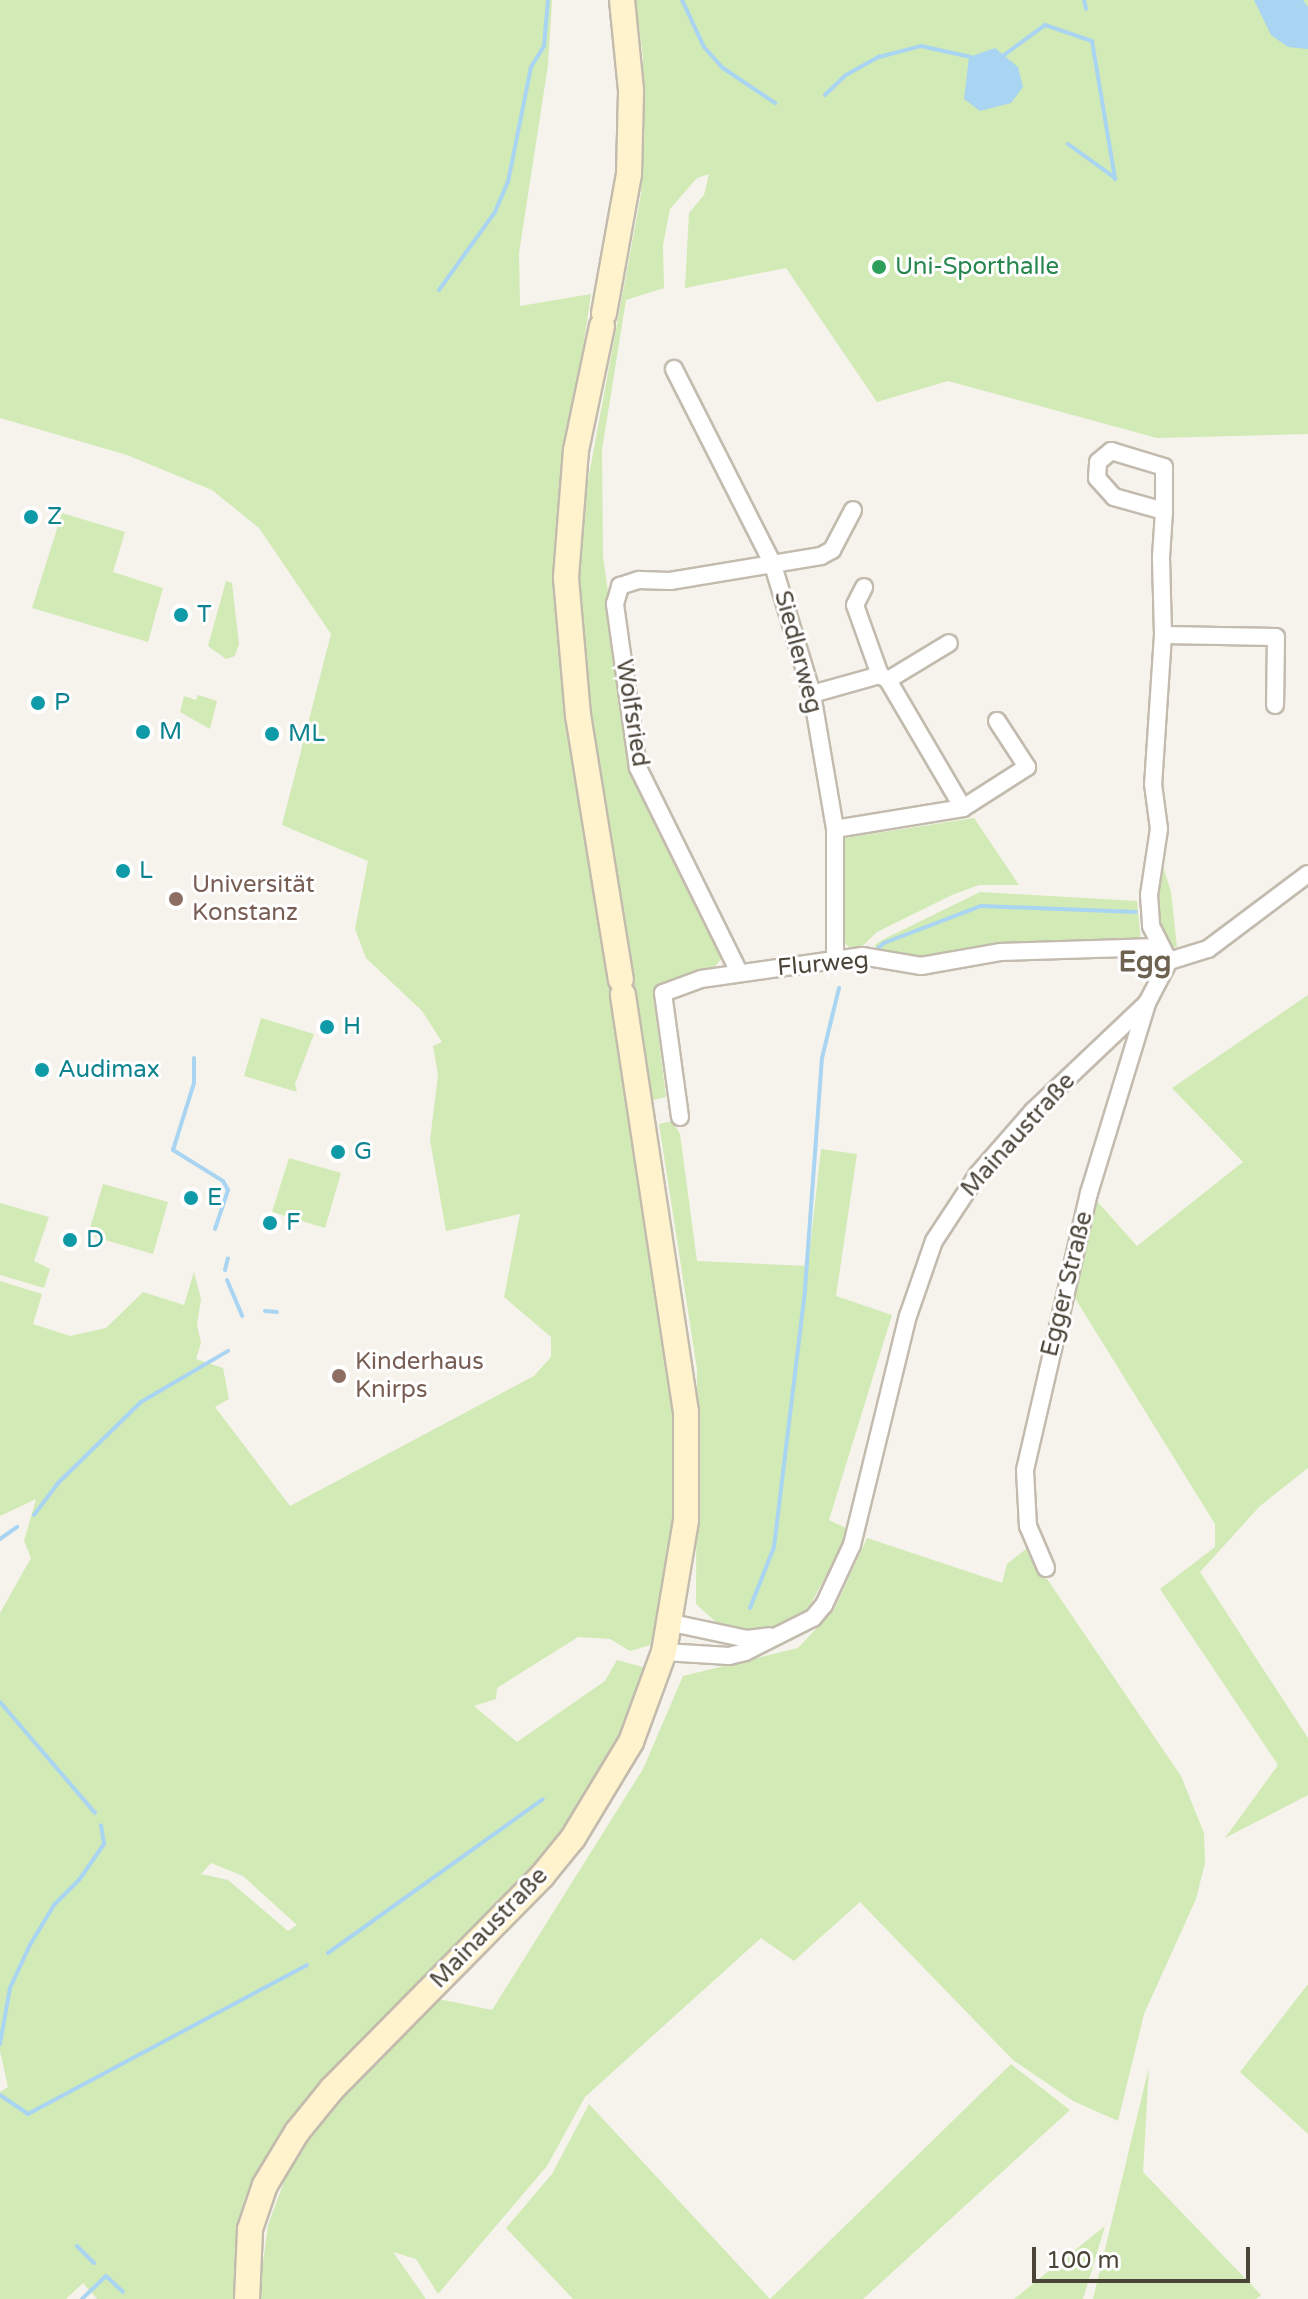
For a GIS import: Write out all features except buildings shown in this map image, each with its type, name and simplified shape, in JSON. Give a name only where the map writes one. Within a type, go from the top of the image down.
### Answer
[{"type":"main road","points":[[622,0],[631,90],[629,174],[576,450],[566,578],[578,715],[686,1412],[686,1520],[672,1623],[664,1652]]},
{"type":"main road","name":"Mainaustraße","points":[[247,2299],[250,2229],[265,2185],[297,2132],[332,2089],[542,1876],[573,1838],[631,1742],[664,1652]]},
{"type":"street","name":"Siedlerweg","points":[[674,369],[772,562],[812,694],[835,829],[835,958]]},
{"type":"street","points":[[1164,511],[1114,497],[1097,478],[1098,462],[1111,451],[1164,467],[1164,511],[1163,635],[1153,784],[1159,829],[1149,895],[1157,947],[1169,961],[1208,949],[1305,873]]},
{"type":"street","points":[[772,562],[785,565],[832,550],[853,510]]},
{"type":"street","name":"Wolfsried","points":[[739,972],[638,768],[615,604],[620,586],[639,580],[670,581],[772,562]]},
{"type":"street","points":[[864,587],[855,605],[884,677],[963,808]]},
{"type":"street","points":[[1163,635],[1276,637],[1275,705]]},
{"type":"street","points":[[812,694],[884,677],[949,643]]},
{"type":"street","points":[[835,829],[963,808],[1027,767],[997,721]]},
{"type":"street","name":"Flurweg","points":[[680,1117],[663,993],[701,979],[862,956],[921,966],[1000,952],[1157,947]]},
{"type":"street","name":"Mainaustraße","points":[[664,1652],[729,1656],[787,1633],[813,1618],[843,1571],[908,1316],[934,1241],[978,1174],[1033,1111],[1147,1003],[1169,961]]},
{"type":"street","name":"Egger Straße","points":[[1046,1568],[1028,1526],[1025,1470],[1089,1193],[1147,1003]]},
{"type":"street","name":"Mainaustraße","points":[[672,1623],[747,1639],[787,1633]]},
{"type":"green space","points":[[0,0],[552,0],[548,65],[519,253],[520,306],[591,294],[556,532],[562,674],[590,876],[671,1352],[678,1461],[666,1590],[654,1644],[630,1651],[610,1639],[578,1637],[497,1688],[496,1699],[474,1706],[517,1742],[605,1681],[617,1660],[657,1671],[624,1757],[434,1998],[492,2010],[643,1769],[683,1676],[798,1648],[834,1610],[867,1538],[1002,1583],[1007,1564],[1031,1545],[1043,1573],[1181,1776],[1204,1833],[1205,1863],[1196,1899],[1144,2014],[1118,2121],[1073,2101],[1013,2060],[860,1902],[794,1961],[761,1938],[585,2097],[547,2166],[438,2294],[416,2259],[393,2252],[426,2299],[258,2299],[268,2225],[292,2160],[262,2202],[245,2299],[97,2299],[83,2283],[66,2299],[0,2299],[0,2092],[8,2087],[0,2051],[0,1613],[31,1558],[24,1541],[36,1499],[0,1516],[0,1281],[42,1294],[33,1324],[70,1336],[106,1328],[143,1292],[184,1305],[194,1272],[201,1299],[197,1325],[201,1343],[196,1359],[223,1368],[229,1399],[215,1407],[290,1506],[534,1376],[551,1357],[551,1337],[504,1297],[520,1214],[446,1231],[430,1140],[438,1075],[433,1046],[442,1042],[422,1011],[366,958],[355,929],[368,861],[282,825],[331,634],[259,528],[212,490],[127,455],[0,418]],"holes":[[[211,1863],[243,1876],[297,1925],[288,1931],[228,1880],[201,1874]]]},
{"type":"green space","points":[[635,0],[1308,0],[1308,434],[1157,438],[948,381],[877,402],[786,268],[685,288],[689,213],[704,195],[709,174],[697,178],[670,209],[663,245],[664,288],[626,300],[602,450],[603,556],[632,765],[723,957],[712,970],[653,993],[666,1097],[649,1101],[578,630],[580,524],[641,194],[643,57]]},
{"type":"green space","points":[[62,513],[125,532],[113,572],[163,588],[148,642],[32,608]]},
{"type":"green space","points":[[226,581],[232,583],[239,644],[235,656],[226,659],[208,646]]},
{"type":"green space","points":[[198,695],[217,701],[210,729],[180,712],[184,696],[196,700]]},
{"type":"green space","points":[[974,818],[1019,885],[979,885],[952,895],[877,932],[855,953],[841,939],[839,839]]},
{"type":"green space","points":[[1162,863],[1171,892],[1177,947],[1166,948],[1159,941],[1154,893]]},
{"type":"green space","points":[[980,892],[1137,901],[1141,943],[1059,941],[921,961],[878,955],[875,945],[882,940]]},
{"type":"green space","points":[[1308,995],[1308,1468],[1260,1506],[1200,1572],[1308,1738],[1308,1795],[1225,1838],[1278,1765],[1160,1589],[1215,1547],[1215,1524],[1073,1295],[1096,1200],[1137,1246],[1243,1162],[1172,1088]]},
{"type":"green space","points":[[261,1018],[314,1034],[295,1084],[297,1092],[244,1076]]},
{"type":"green space","points":[[672,1121],[680,1134],[697,1261],[808,1266],[821,1149],[857,1154],[836,1296],[892,1315],[829,1520],[848,1529],[838,1554],[803,1618],[754,1633],[718,1624],[696,1604],[697,1369],[659,1124]]},
{"type":"green space","points":[[289,1158],[341,1173],[325,1228],[272,1212]]},
{"type":"green space","points":[[103,1184],[168,1202],[153,1254],[88,1235]]},
{"type":"green space","points":[[0,1203],[49,1217],[34,1261],[50,1269],[44,1288],[0,1275]]},
{"type":"green space","points":[[1308,1984],[1308,2134],[1240,2072]]},
{"type":"green space","points":[[1011,2064],[1070,2110],[863,2299],[770,2299]]},
{"type":"green space","points":[[1149,2067],[1143,2172],[1261,2295],[1256,2299],[1093,2299]]},
{"type":"green space","points":[[589,2104],[770,2299],[573,2299],[506,2228],[552,2174]]},
{"type":"green space","points":[[1105,2226],[1083,2299],[1014,2299]]},
{"type":"water","points":[[1254,0],[1303,0],[1308,7],[1308,49],[1288,47],[1271,35]]},
{"type":"water","points":[[995,48],[1018,67],[1023,87],[1011,103],[980,111],[964,99],[969,57]]},
{"type":"waterway","points":[[439,290],[495,212],[508,182],[531,67],[544,46],[548,0]]},
{"type":"waterway","points":[[682,0],[704,47],[723,68],[775,103]]},
{"type":"waterway","points":[[1084,0],[1086,9]]},
{"type":"waterway","points":[[1004,55],[1045,25],[1092,41],[1115,179]]},
{"type":"waterway","points":[[825,95],[846,75],[879,57],[921,46],[971,57]]},
{"type":"waterway","points":[[1068,144],[1114,177]]},
{"type":"waterway","points":[[874,952],[884,943],[981,906],[1136,912]]},
{"type":"waterway","points":[[750,1608],[774,1547],[805,1289],[822,1058],[839,988]]},
{"type":"waterway","points":[[194,1058],[194,1083],[173,1150],[223,1181],[228,1190],[215,1229]]},
{"type":"waterway","points":[[225,1270],[228,1258]]},
{"type":"waterway","points":[[227,1280],[242,1316]]},
{"type":"waterway","points":[[265,1311],[277,1312]]},
{"type":"waterway","points":[[34,1515],[57,1484],[141,1402],[228,1351]]},
{"type":"waterway","points":[[0,1539],[17,1527]]},
{"type":"waterway","points":[[0,1702],[95,1813]]},
{"type":"waterway","points":[[328,1953],[543,1799]]},
{"type":"waterway","points":[[0,2044],[10,1988],[30,1945],[54,1905],[79,1880],[104,1844],[101,1825]]},
{"type":"waterway","points":[[0,2095],[28,2114],[307,1965]]},
{"type":"waterway","points":[[77,2246],[94,2263]]},
{"type":"waterway","points":[[82,2299],[106,2276],[123,2292]]},
{"type":"place","name":"Uni-Sporthalle","points":[[879,267]]},
{"type":"place","name":"Z","points":[[31,517]]},
{"type":"place","name":"T","points":[[181,615]]},
{"type":"place","name":"P","points":[[38,703]]},
{"type":"place","name":"M","points":[[143,732]]},
{"type":"place","name":"ML","points":[[272,734]]},
{"type":"place","name":"L","points":[[123,871]]},
{"type":"place","name":"Universität Konstanz","points":[[176,899]]},
{"type":"place","name":"H","points":[[327,1027]]},
{"type":"place","name":"Audimax","points":[[42,1070]]},
{"type":"place","name":"G","points":[[338,1152]]},
{"type":"place","name":"E","points":[[191,1198]]},
{"type":"place","name":"F","points":[[270,1223]]},
{"type":"place","name":"D","points":[[70,1240]]},
{"type":"place","name":"Kinderhaus Knirps","points":[[339,1376]]},
{"type":"district","name":"Egg","points":[[1145,962]]}]
